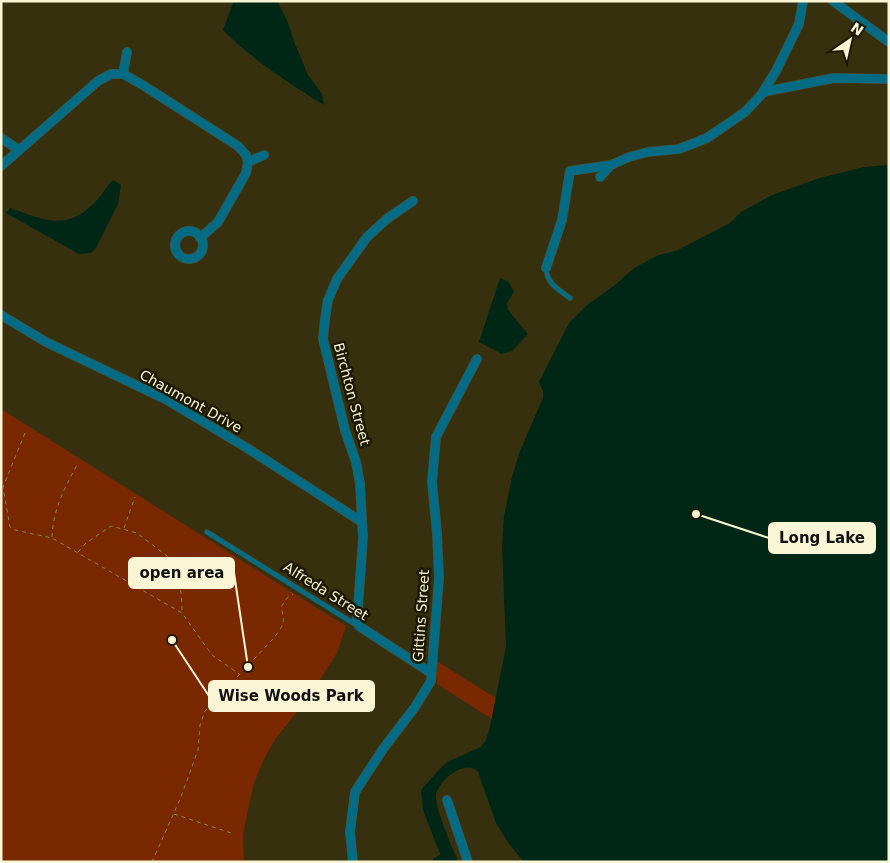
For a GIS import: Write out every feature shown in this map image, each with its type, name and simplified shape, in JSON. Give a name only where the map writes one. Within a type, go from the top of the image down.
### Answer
[{"type":"street","points":[[546,268],[562,220],[570,171],[612,165],[629,157],[648,152],[679,149],[707,138],[745,112],[763,92],[776,71],[799,24],[803,1]]},
{"type":"street","points":[[834,1],[889,42]]},
{"type":"street","points":[[123,74],[127,52]]},
{"type":"street","points":[[1,166],[98,81],[110,74],[123,74],[238,146],[246,155],[248,162],[246,173],[218,222],[200,238]]},
{"type":"street","points":[[763,92],[834,78],[889,79]]},
{"type":"street","points":[[1,138],[19,150]]},
{"type":"street","points":[[248,162],[264,155]]},
{"type":"street","points":[[600,177],[612,165]]},
{"type":"street","name":"Birchton Street","points":[[359,626],[357,620],[363,538],[360,484],[324,339],[325,319],[328,300],[337,279],[367,237],[388,218],[413,201]]},
{"type":"street","name":"Chaumont Drive","points":[[1,316],[46,342],[166,400],[247,448],[362,522]]},
{"type":"street","name":"Gittins Street","points":[[353,862],[350,832],[355,792],[383,749],[415,706],[430,680],[439,578],[432,482],[436,437],[476,359]]},
{"type":"street","name":"Alfreda Street","points":[[359,626],[431,673]]},
{"type":"street","points":[[447,800],[468,862]]},
{"type":"lane","points":[[546,268],[546,275],[551,284],[570,298]]},
{"type":"lane","name":"Alfreda Street","points":[[207,532],[359,626]]},
{"type":"path","points":[[25,433],[4,484],[10,527],[15,530],[52,538],[182,613],[212,655],[239,674]]},
{"type":"path","points":[[52,538],[52,520],[65,487],[78,463]]},
{"type":"path","points":[[124,529],[135,497]]},
{"type":"path","points":[[77,553],[86,543],[108,527],[113,526],[137,533],[170,558],[182,588],[182,613]]},
{"type":"path","points":[[152,862],[198,750],[200,725],[205,711],[280,630],[284,617],[281,607],[287,598],[298,590]]},
{"type":"path","points":[[173,814],[231,833]]},
{"type":"shaded area","points":[[235,1],[277,1],[287,20],[308,75],[322,94],[324,105],[259,61],[223,30]]},
{"type":"shaded area","points":[[889,165],[889,862],[524,862],[509,844],[496,823],[478,772],[467,767],[449,776],[442,783],[436,794],[441,817],[459,862],[443,862],[440,860],[434,862],[433,859],[440,854],[423,810],[421,790],[447,762],[481,747],[486,740],[506,647],[502,546],[504,516],[512,477],[520,451],[543,398],[543,391],[539,382],[569,323],[587,305],[615,285],[633,269],[656,256],[678,250],[730,223],[741,212],[772,195],[820,178],[864,167]]},
{"type":"shaded area","points":[[113,180],[121,185],[118,204],[96,248],[91,253],[79,254],[6,213],[10,208],[53,221],[73,218],[83,213],[93,204]]},
{"type":"shaded area","points":[[500,278],[509,282],[514,292],[507,303],[508,310],[528,334],[512,351],[502,354],[479,342]]},
{"type":"shaded area","points":[[1,409],[346,626],[337,653],[309,697],[276,738],[264,759],[254,783],[248,809],[243,835],[244,862],[1,862]]},
{"type":"shaded area","points":[[435,660],[496,698],[492,719],[437,684]]},
{"type":"place","name":"Long Lake","points":[[696,514]]},
{"type":"place","name":"Wise Woods Park","points":[[172,640]]},
{"type":"place","name":"open area","points":[[248,667]]}]
